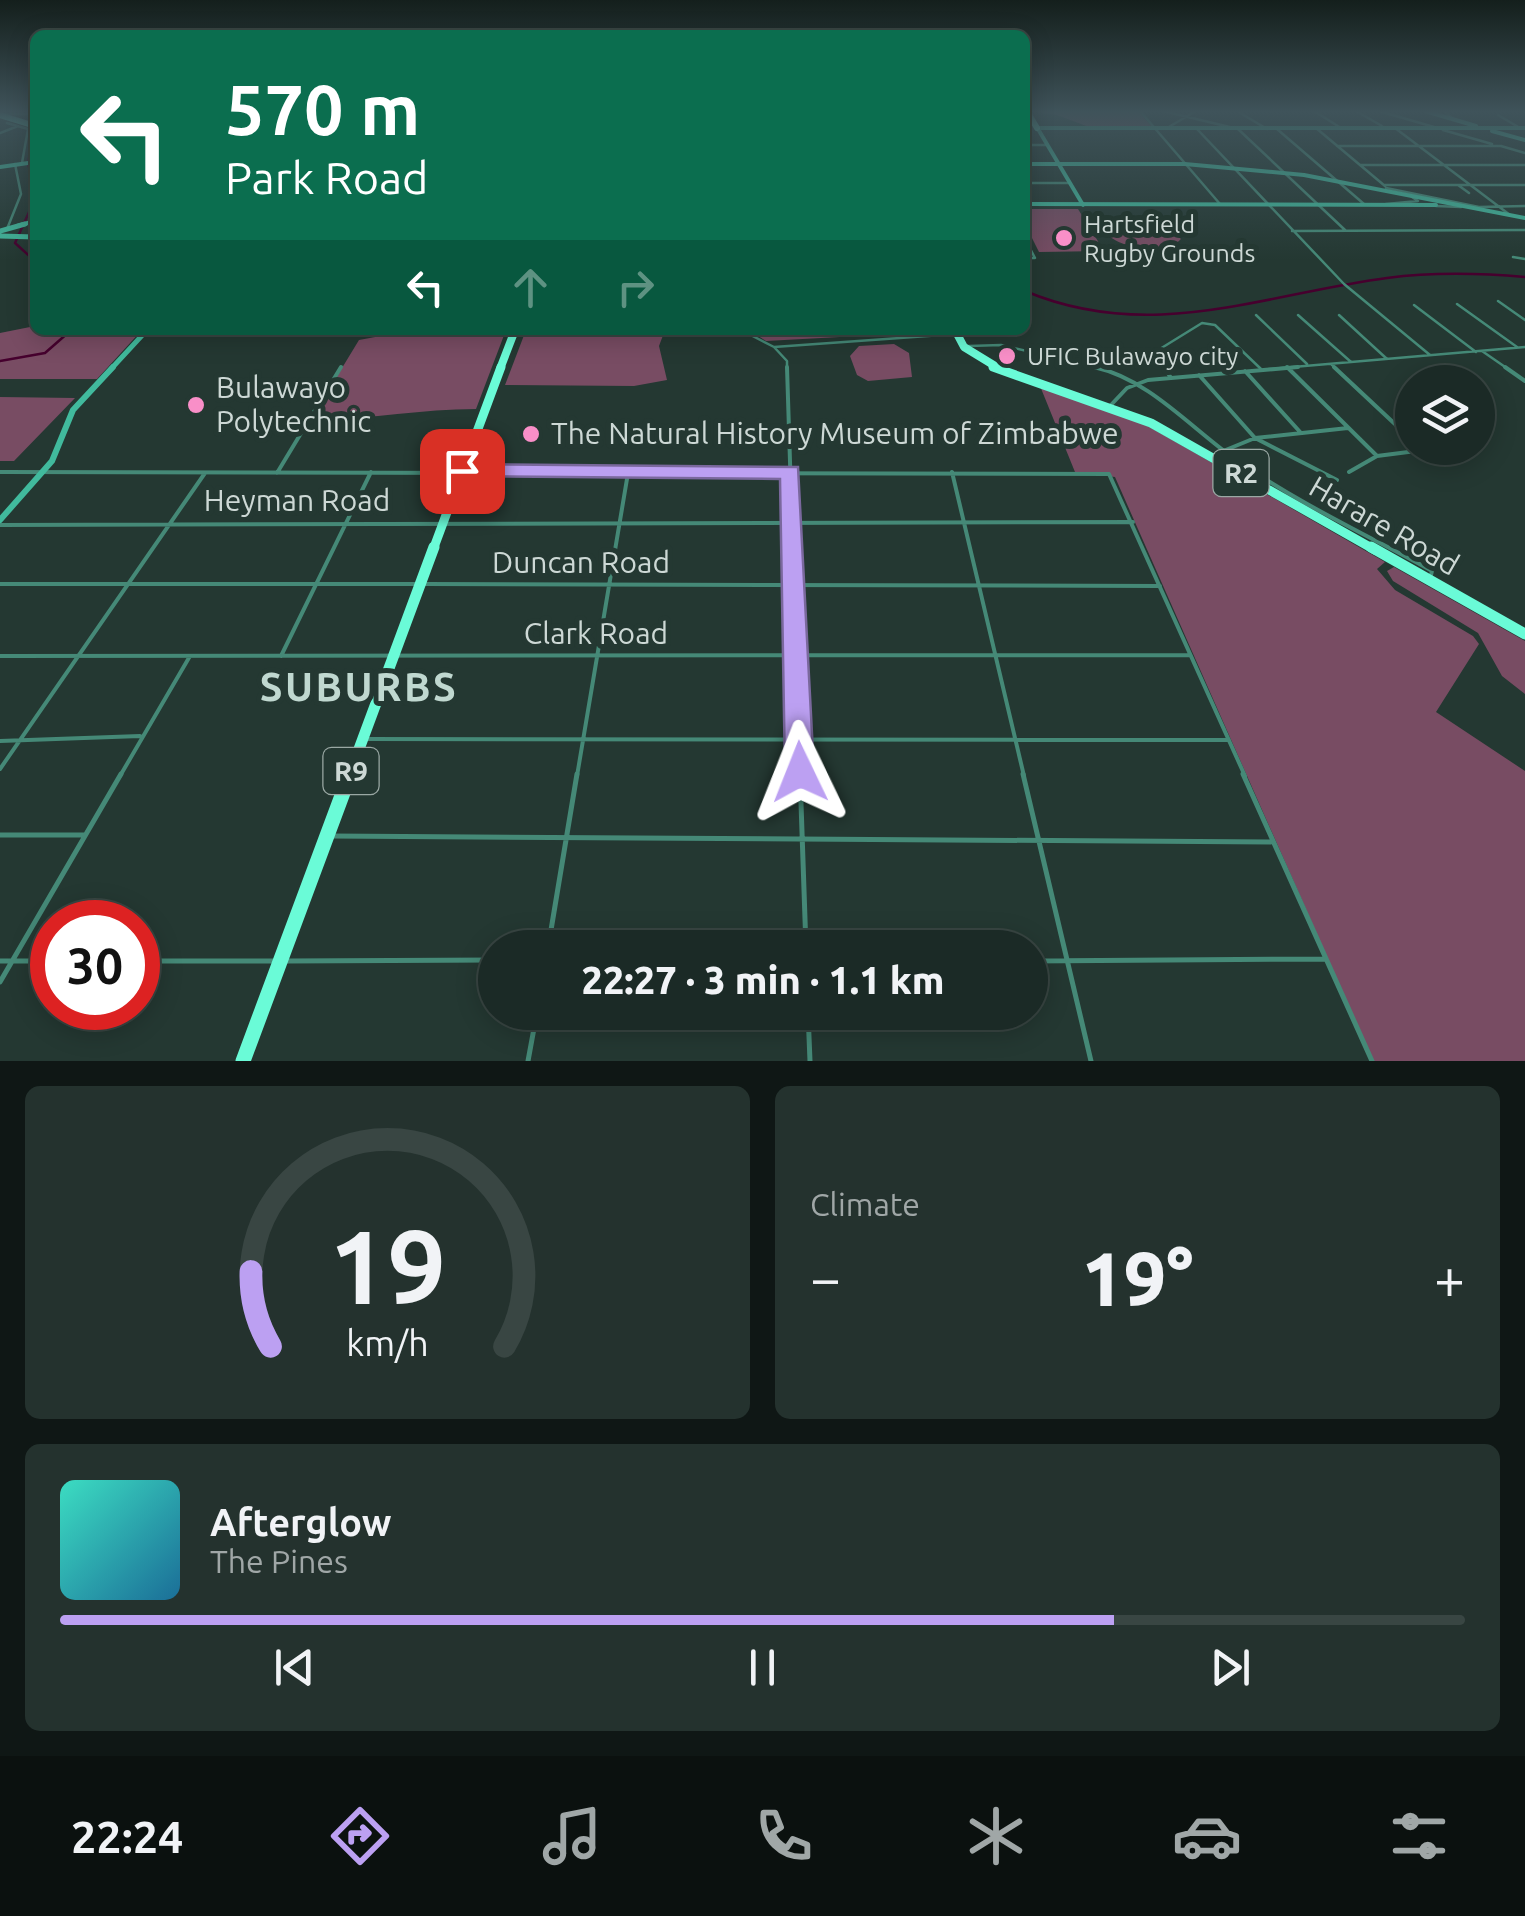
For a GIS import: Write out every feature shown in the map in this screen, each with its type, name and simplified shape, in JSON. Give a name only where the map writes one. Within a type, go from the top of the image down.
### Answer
[{"type":"highway","name":"R9","points":[[243,1061],[515,335]]},
{"type":"highway","name":"Harare Road","points":[[957,335],[964,346],[1002,372],[1110,406],[1211,456],[1322,515],[1525,634]]},
{"type":"street","points":[[1056,161],[1083,204]]},
{"type":"street","points":[[1182,161],[1220,204]]},
{"type":"street","points":[[1227,161],[1344,284],[1430,355]]},
{"type":"street","points":[[1271,161],[1344,230]]},
{"type":"street","points":[[1313,161],[1364,204]]},
{"type":"street","points":[[1355,161],[1386,188],[1400,193],[1525,219]]},
{"type":"street","points":[[1438,161],[1510,214]]},
{"type":"street","points":[[0,167],[30,163]]},
{"type":"street","points":[[4,233],[21,194],[15,164]]},
{"type":"street","points":[[1030,164],[1185,164],[1234,168],[1386,188],[1478,207],[1525,206]]},
{"type":"street","points":[[1361,165],[1525,164]]},
{"type":"street","points":[[1030,183],[1070,184]]},
{"type":"street","points":[[1458,185],[1469,193]]},
{"type":"street","points":[[1386,188],[1525,185]]},
{"type":"street","points":[[1368,186],[1418,200],[1386,204]]},
{"type":"street","points":[[1400,193],[1486,210]]},
{"type":"street","points":[[1030,204],[1404,204],[1486,210]]},
{"type":"street","points":[[1386,204],[1457,207],[1525,219]]},
{"type":"street","points":[[1404,204],[1456,204]]},
{"type":"street","points":[[4,233],[30,222]]},
{"type":"street","points":[[1292,230],[1525,230]]},
{"type":"street","points":[[1514,230],[1525,238]]},
{"type":"street","points":[[4,233],[30,236]]},
{"type":"street","points":[[1514,257],[1525,259]]},
{"type":"street","points":[[1498,301],[1525,320]]},
{"type":"street","points":[[1456,304],[1522,348]]},
{"type":"street","points":[[1414,305],[1476,352]]},
{"type":"street","points":[[1298,314],[1351,362]]},
{"type":"street","points":[[1338,315],[1388,359]]},
{"type":"street","points":[[1256,316],[1308,366]]},
{"type":"street","points":[[1171,378],[1156,352],[1196,324],[1216,325],[1262,370]]},
{"type":"street","points":[[0,522],[44,471],[73,410],[143,335]]},
{"type":"street","points":[[751,335],[776,348],[787,361],[805,930]]},
{"type":"street","points":[[776,348],[912,335]]},
{"type":"street","points":[[964,346],[994,344],[1107,369],[1135,384],[1222,450],[1322,515]]},
{"type":"street","points":[[1110,406],[1135,384],[1171,378],[1522,348]]},
{"type":"street","points":[[1482,351],[1525,381]]},
{"type":"street","points":[[1331,364],[1395,424]]},
{"type":"street","points":[[277,473],[341,367]]},
{"type":"street","points":[[1288,367],[1377,456]]},
{"type":"street","points":[[1245,371],[1301,433]]},
{"type":"street","points":[[1199,375],[1255,438],[1336,480]]},
{"type":"street","points":[[1211,456],[1255,438],[1348,428]]},
{"type":"street","points":[[1348,472],[1377,456],[1395,453]]},
{"type":"street","points":[[0,472],[952,472],[1103,473],[1113,477],[1372,1061]]},
{"type":"street","points":[[0,769],[206,472]]},
{"type":"street","points":[[281,656],[371,472]]},
{"type":"street","points":[[551,930],[628,472]]},
{"type":"street","points":[[952,472],[1091,1061]]},
{"type":"street","name":"Heyman Road","points":[[0,522],[1134,522]]},
{"type":"street","name":"Duncan Road","points":[[0,584],[1162,586]]},
{"type":"street","name":"Clark Road","points":[[0,656],[1192,655]]},
{"type":"street","points":[[0,982],[190,656]]},
{"type":"street","points":[[0,740],[143,736]]},
{"type":"street","points":[[364,739],[1229,740]]},
{"type":"street","points":[[0,835],[86,835]]},
{"type":"street","points":[[326,836],[1272,842]]},
{"type":"street","points":[[160,961],[478,960]]},
{"type":"street","points":[[1048,961],[1325,960]]},
{"type":"street","points":[[0,961],[30,961]]},
{"type":"street","points":[[528,1061],[533,1030]]},
{"type":"street","points":[[809,1030],[810,1061]]},
{"type":"shaded area","name":"Hartsfield Rugby Grounds","points":[[1030,209],[1078,209],[1104,251],[1039,252],[1030,234]]},
{"type":"shaded area","points":[[1116,220],[1165,224],[1181,239],[1163,248],[1129,246],[1102,229]]},
{"type":"shaded area","points":[[30,327],[30,335],[137,335],[97,379],[0,379],[0,333]]},
{"type":"shaded area","points":[[386,335],[504,335],[476,409],[311,419],[359,340]]},
{"type":"shaded area","points":[[524,335],[663,335],[659,346],[667,380],[634,386],[505,385]]},
{"type":"shaded area","points":[[757,335],[876,335],[766,341]]},
{"type":"shaded area","points":[[894,344],[909,353],[912,377],[868,381],[857,375],[850,356],[859,346]]},
{"type":"shaded area","points":[[1040,386],[1141,422],[1385,562],[1377,569],[1395,590],[1473,636],[1479,644],[1436,712],[1525,771],[1525,1061],[1373,1061],[1115,477],[1075,472]]},
{"type":"shaded area","points":[[0,397],[75,398],[14,461],[0,461]]},
{"type":"shaded area","points":[[1394,567],[1525,641],[1525,694],[1502,676],[1478,633],[1393,581],[1387,571]]},
{"type":"waterway","points":[[29,161],[30,171]]},
{"type":"waterway","points":[[30,210],[15,243],[30,256]]},
{"type":"waterway","points":[[1030,293],[1117,314],[1162,314],[1252,303],[1404,276],[1525,277]]},
{"type":"waterway","points":[[0,361],[45,353],[66,335]]},
{"type":"place","name":"Hartsfield Rugby Grounds","points":[[1064,238]]},
{"type":"place","name":"UFIC Bulawayo city","points":[[1007,356]]},
{"type":"place","name":"Bulawayo Polytechnic","points":[[196,405]]},
{"type":"place","name":"The Natural History Museum of Zimbabwe","points":[[531,434]]},
{"type":"district","name":"SUBURBS","points":[[359,687]]},
{"type":"route","points":[[462,471],[790,472],[800,772]]}]
